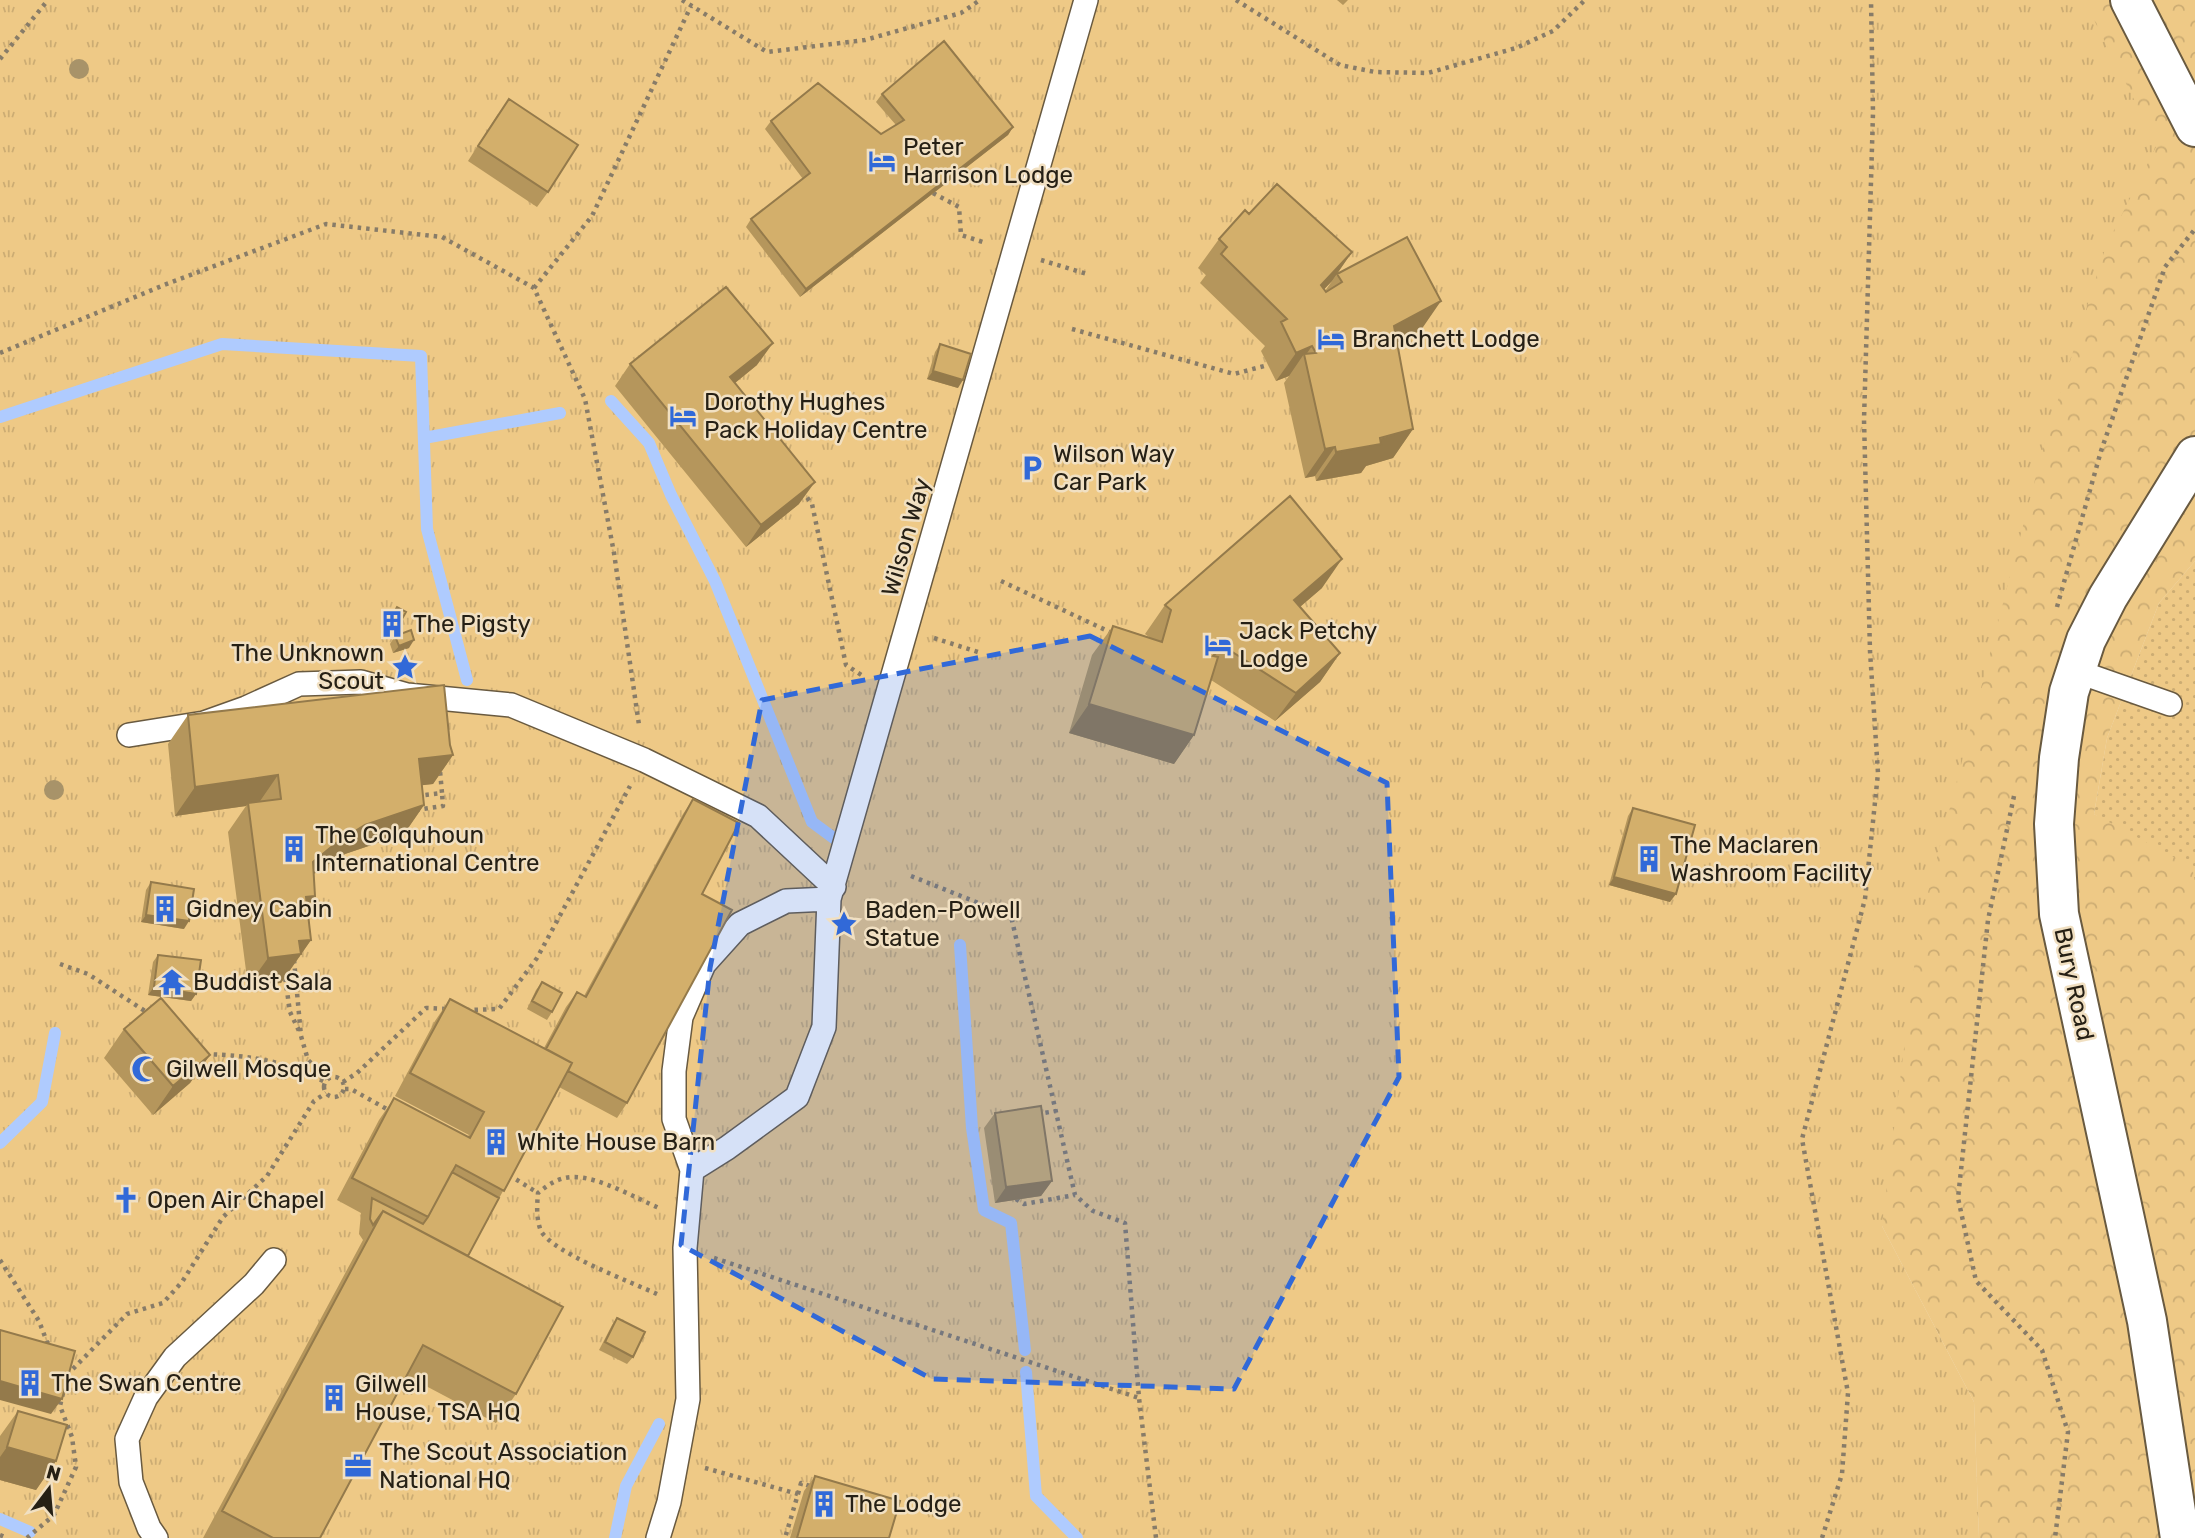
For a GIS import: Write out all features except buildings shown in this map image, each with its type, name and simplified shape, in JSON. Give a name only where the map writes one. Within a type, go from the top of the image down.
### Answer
[{"type":"street","points":[[2130,0],[2195,127]]},
{"type":"street","name":"Bury Road","points":[[2180,1538],[2147,1321],[2059,914],[2055,811],[2069,692],[2086,640],[2108,597],[2195,456]]},
{"type":"lane","name":"Wilson Way","points":[[692,1170],[797,1097],[824,1027],[831,893],[1086,0]]},
{"type":"lane","points":[[2076,671],[2170,704]]},
{"type":"lane","points":[[129,735],[204,723],[299,684],[361,682],[407,695],[511,705],[644,760],[758,816],[831,893]]},
{"type":"lane","points":[[658,1538],[669,1502],[688,1399],[685,1248],[692,1170],[674,1119],[674,1072],[681,1017],[704,964],[740,924],[786,901],[831,893]]},
{"type":"lane","points":[[156,1538],[149,1528],[131,1482],[128,1439],[146,1397],[175,1357],[254,1284],[274,1260]]},
{"type":"path","points":[[0,59],[48,0]]},
{"type":"path","points":[[682,0],[767,52],[866,40],[961,13],[980,0]]},
{"type":"path","points":[[1236,0],[1340,65],[1375,72],[1428,73],[1516,48],[1553,31],[1585,0]]},
{"type":"path","points":[[1822,1538],[1842,1474],[1848,1393],[1801,1139],[1865,898],[1878,773],[1870,651],[1864,420],[1873,113],[1871,0]]},
{"type":"path","points":[[534,288],[592,216],[691,6]]},
{"type":"path","points":[[933,193],[959,207],[961,234],[1087,274]]},
{"type":"path","points":[[0,353],[164,285],[326,225],[442,237],[534,288],[585,398],[614,553],[644,760],[537,958],[499,1009],[426,1008],[357,1073],[343,1082]]},
{"type":"path","points":[[1072,330],[1234,374],[1268,365]]},
{"type":"path","points":[[796,484],[812,503],[846,665],[856,674],[890,685]]},
{"type":"path","points":[[1002,581],[1123,639]]},
{"type":"path","points":[[906,630],[981,653]]},
{"type":"path","points":[[404,811],[443,806],[438,760]]},
{"type":"path","points":[[430,774],[440,772]]},
{"type":"path","points":[[410,797],[442,793]]},
{"type":"path","points":[[911,876],[1011,916],[1075,1195],[1093,1211],[1125,1223],[1139,1398],[1156,1538]]},
{"type":"path","points":[[293,953],[301,1035]]},
{"type":"path","points":[[60,964],[88,974],[159,1020]]},
{"type":"path","points":[[284,970],[290,1012],[301,1035],[308,1060],[326,1080],[326,1093]]},
{"type":"path","points":[[199,1054],[269,1059],[326,1080],[338,1077],[343,1082],[345,1088],[341,1095],[335,1097],[326,1093]]},
{"type":"path","points":[[345,1088],[400,1116]]},
{"type":"path","points":[[29,1537],[54,1515],[76,1467],[72,1437],[60,1406],[67,1374],[127,1314],[163,1303],[182,1282],[223,1217],[267,1176],[314,1101],[326,1093]]},
{"type":"path","points":[[1034,1115],[1056,1111]]},
{"type":"path","points":[[509,1175],[538,1193]]},
{"type":"path","points":[[686,1307],[556,1247],[541,1231],[537,1212],[538,1193],[553,1181],[573,1177],[597,1182],[687,1219]]},
{"type":"path","points":[[1016,1199],[1024,1204],[1075,1195]]},
{"type":"path","points":[[685,1248],[1139,1398]]},
{"type":"path","points":[[0,1260],[39,1321],[47,1342],[55,1351]]},
{"type":"path","points":[[63,1360],[71,1370]]},
{"type":"path","points":[[677,1460],[798,1494]]},
{"type":"path","points":[[785,1538],[801,1483],[825,1490]]},
{"type":"path","points":[[0,1535],[7,1538]]},
{"type":"highlighted area","points":[[1090,636],[1387,783],[1399,1077],[1234,1389],[932,1379],[681,1245],[710,968],[762,700]]},
{"type":"green space","points":[[0,0],[2084,0],[2157,145],[2106,246],[2044,445],[1919,927],[1882,1226],[1974,1402],[1979,1538],[0,1538]]},
{"type":"green space","points":[[1888,0],[2195,0],[2195,561],[2159,603],[2107,738],[2094,814],[2192,867],[2195,882],[2195,1538],[1979,1538],[1974,1402],[1882,1226]]},
{"type":"green space","points":[[2195,561],[2195,883],[2094,814],[2107,738],[2159,603]]},
{"type":"waterway","points":[[0,417],[222,344],[421,356],[427,529],[467,680]]},
{"type":"waterway","points":[[611,401],[649,443],[671,495],[715,581],[812,822],[835,839]]},
{"type":"waterway","points":[[424,438],[560,413]]},
{"type":"waterway","points":[[960,945],[972,1128],[984,1210],[1011,1223],[1025,1350]]},
{"type":"waterway","points":[[0,1143],[42,1102],[55,1033]]},
{"type":"waterway","points":[[1026,1372],[1036,1496],[1077,1538]]},
{"type":"waterway","points":[[615,1538],[626,1486],[659,1424]]},
{"type":"waterway","points":[[0,1519],[30,1532]]},
{"type":"place","name":"Peter Harrison Lodge","points":[[882,161]]},
{"type":"place","name":"Branchett Lodge","points":[[1331,339]]},
{"type":"place","name":"Dorothy Hughes Pack Holiday Centre","points":[[683,416]]},
{"type":"place","name":"Wilson Way Car Park","points":[[1032,468]]},
{"type":"place","name":"The Pigsty","points":[[392,624]]},
{"type":"place","name":"Jack Petchy Lodge","points":[[1218,645]]},
{"type":"place","name":"The Unknown Scout","points":[[405,667]]},
{"type":"place","name":"The Colquhoun International Centre","points":[[294,849]]},
{"type":"place","name":"The Maclaren Washroom Facility","points":[[1649,859]]},
{"type":"place","name":"Gidney Cabin","points":[[165,909]]},
{"type":"place","name":"Baden-Powell Statue","points":[[844,924]]},
{"type":"place","name":"Buddist Sala","points":[[172,982]]},
{"type":"place","name":"Gilwell Mosque","points":[[145,1069]]},
{"type":"place","name":"White House Barn","points":[[496,1142]]},
{"type":"place","name":"Open Air Chapel","points":[[126,1200]]},
{"type":"place","name":"The Swan Centre","points":[[30,1383]]},
{"type":"place","name":"Gilwell House, TSA HQ","points":[[334,1398]]},
{"type":"place","name":"The Scout Association National HQ","points":[[358,1466]]},
{"type":"place","name":"The Lodge","points":[[824,1504]]}]
